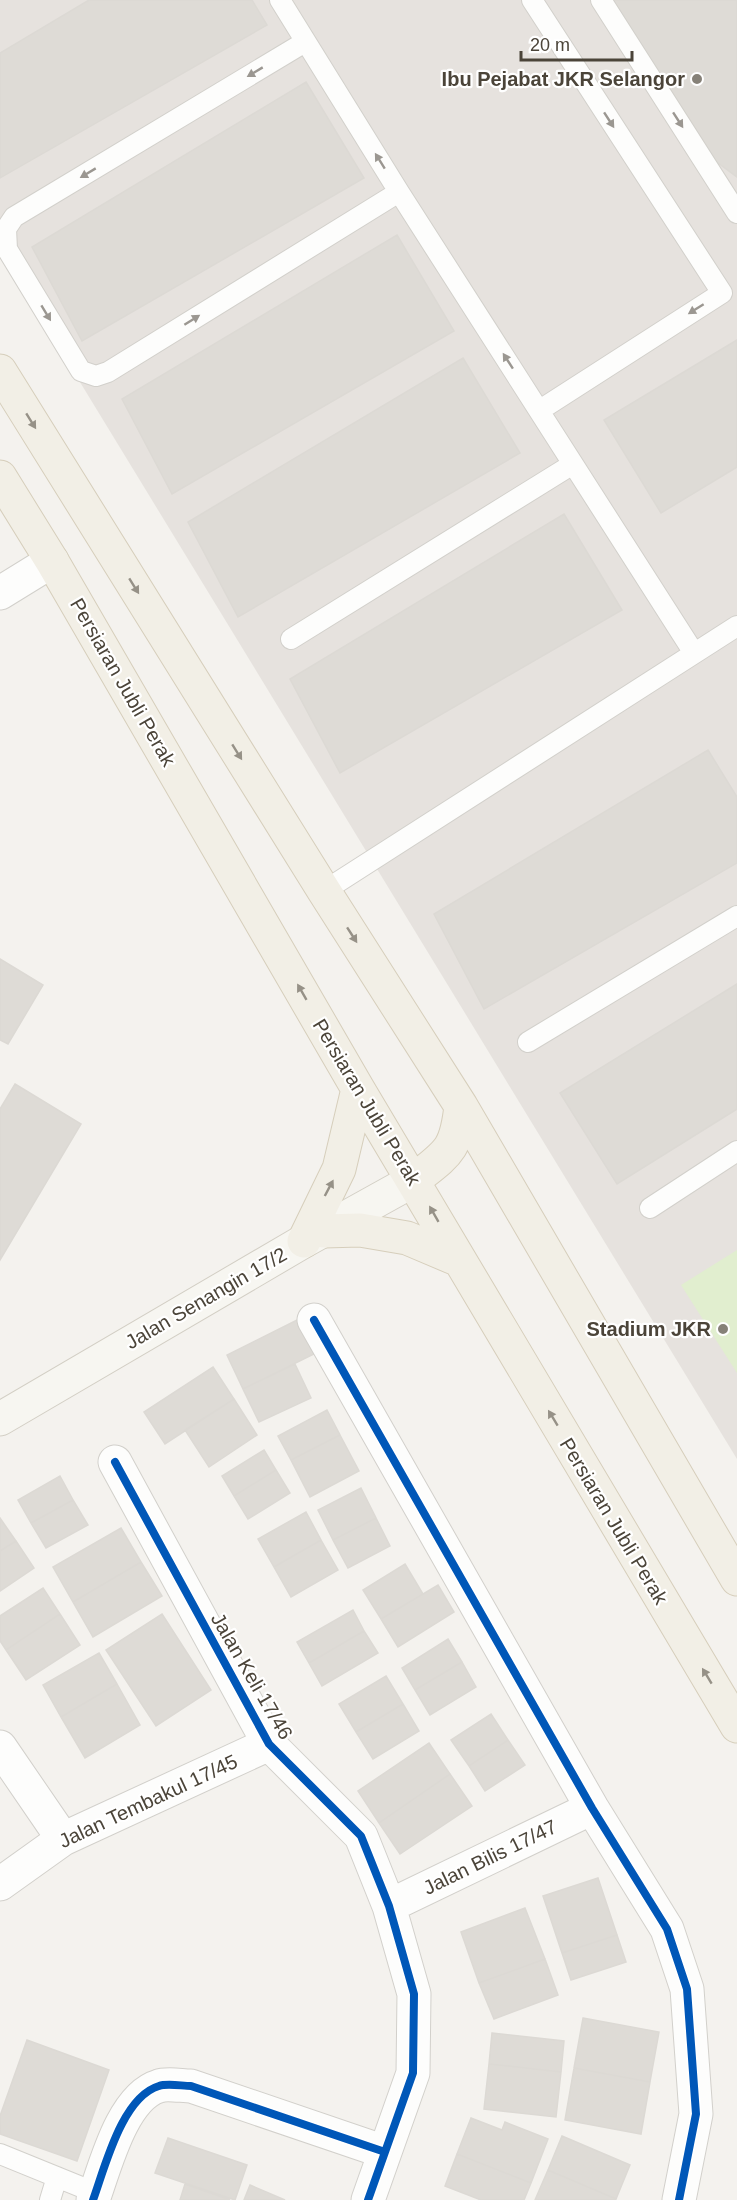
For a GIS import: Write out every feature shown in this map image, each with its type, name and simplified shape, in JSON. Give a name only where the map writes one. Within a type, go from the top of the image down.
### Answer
[{"type":"main road","points":[[0,371],[324,891],[462,1106],[737,1579]]},
{"type":"main road","name":"Persiaran Jubli Perak","points":[[0,477],[52,561],[358,1089],[737,1726]]},
{"type":"main road","points":[[358,1089],[339,1169],[314,1236],[360,1230],[407,1238],[459,1260]]},
{"type":"main road","points":[[414,1180],[450,1149],[458,1133],[462,1106]]},
{"type":"street","points":[[0,593],[52,561]]},
{"type":"street","name":"Jalan Senangin 17/2","points":[[0,1419],[414,1180]]},
{"type":"street","points":[[314,1320],[592,1808],[667,1929],[687,1989],[696,2114],[679,2200]]},
{"type":"street","name":"Jalan Keli 17/46","points":[[115,1462],[269,1744],[361,1836],[388,1906],[414,1994],[413,2073],[368,2200]]},
{"type":"street","name":"Jalan Tembakul 17/45","points":[[0,1884],[63,1839],[269,1744]]},
{"type":"street","points":[[0,1748],[63,1839]]},
{"type":"street","name":"Jalan Bilis 17/47","points":[[388,1906],[592,1808]]},
{"type":"street","points":[[94,2196],[121,2125],[135,2101],[159,2085],[191,2086],[385,2152]]},
{"type":"lane","points":[[280,0],[399,192],[694,653]]},
{"type":"lane","points":[[532,0],[729,288],[540,410]]},
{"type":"lane","points":[[601,0],[737,213]]},
{"type":"lane","points":[[305,42],[15,217],[6,229],[7,249],[81,371],[96,376],[108,372],[399,192]]},
{"type":"lane","points":[[291,639],[573,464]]},
{"type":"lane","points":[[324,891],[737,626]]},
{"type":"lane","points":[[528,1042],[737,915]]},
{"type":"lane","points":[[650,1208],[737,1151]]},
{"type":"lane","points":[[0,2154],[57,2177],[94,2196]]},
{"type":"lane","points":[[50,2200],[57,2177]]},
{"type":"shaded area","points":[[0,0],[737,0],[737,1459],[0,251]]},
{"type":"green space","name":"Stadium JKR","points":[[737,1250],[737,1373],[681,1285]]},
{"type":"building","points":[[89,0],[252,0],[267,25],[0,178],[0,53]]},
{"type":"building","name":"Ibu Pejabat JKR Selangor","points":[[603,0],[737,0],[737,177],[710,157]]},
{"type":"building","points":[[306,82],[364,178],[82,341],[32,247]]},
{"type":"building","points":[[397,235],[454,331],[172,494],[122,399]]},
{"type":"building","points":[[737,340],[737,467],[661,513],[604,420]]},
{"type":"building","points":[[463,358],[520,453],[238,617],[188,522]]},
{"type":"building","points":[[564,514],[622,610],[340,773],[290,679]]},
{"type":"building","points":[[708,750],[737,797],[737,863],[484,1009],[434,914]]},
{"type":"building","points":[[0,959],[43,985],[8,1044],[0,1040]]},
{"type":"building","points":[[737,984],[737,1109],[617,1184],[560,1093]]},
{"type":"building","points":[[15,1084],[81,1124],[0,1260],[0,1109]]},
{"type":"building","points":[[299,1319],[316,1353],[243,1389],[227,1355]]},
{"type":"building","points":[[295,1364],[311,1398],[259,1422],[243,1389]]},
{"type":"building","points":[[213,1367],[234,1399],[165,1444],[144,1412]]},
{"type":"building","points":[[234,1399],[257,1435],[209,1467],[185,1430]]},
{"type":"building","points":[[327,1410],[340,1435],[291,1460],[278,1436]]},
{"type":"building","points":[[340,1435],[359,1471],[310,1497],[291,1460]]},
{"type":"building","points":[[264,1450],[276,1470],[234,1496],[222,1476]]},
{"type":"building","points":[[276,1470],[290,1493],[248,1519],[234,1496]]},
{"type":"building","points":[[60,1476],[73,1500],[31,1523],[18,1500]]},
{"type":"building","points":[[361,1488],[376,1518],[333,1540],[318,1510]]},
{"type":"building","points":[[73,1500],[88,1525],[46,1548],[31,1523]]},
{"type":"building","points":[[306,1512],[321,1540],[274,1567],[258,1539]]},
{"type":"building","points":[[0,1518],[16,1541],[0,1551]]},
{"type":"building","points":[[376,1518],[390,1546],[348,1568],[333,1540]]},
{"type":"building","points":[[121,1528],[141,1562],[73,1602],[53,1567]]},
{"type":"building","points":[[321,1540],[338,1570],[291,1597],[274,1567]]},
{"type":"building","points":[[16,1541],[34,1568],[0,1591],[0,1551]]},
{"type":"building","points":[[141,1562],[162,1596],[93,1637],[73,1602]]},
{"type":"building","points":[[405,1564],[423,1594],[381,1619],[363,1590]]},
{"type":"building","points":[[438,1585],[454,1612],[398,1647],[381,1619]]},
{"type":"building","points":[[43,1588],[60,1614],[6,1650],[0,1641],[0,1616]]},
{"type":"building","points":[[353,1610],[364,1631],[309,1663],[297,1642]]},
{"type":"building","points":[[60,1614],[80,1645],[26,1680],[6,1650]]},
{"type":"building","points":[[162,1614],[211,1690],[156,1726],[106,1650]]},
{"type":"building","points":[[364,1631],[378,1653],[322,1686],[309,1663]]},
{"type":"building","points":[[448,1639],[462,1662],[415,1690],[402,1668]]},
{"type":"building","points":[[99,1653],[117,1684],[61,1717],[43,1685]]},
{"type":"building","points":[[462,1662],[476,1687],[430,1715],[415,1690]]},
{"type":"building","points":[[386,1676],[403,1704],[356,1732],[339,1704]]},
{"type":"building","points":[[117,1684],[140,1725],[85,1758],[61,1717]]},
{"type":"building","points":[[403,1704],[419,1731],[373,1759],[356,1732]]},
{"type":"building","points":[[491,1714],[508,1740],[469,1766],[451,1740]]},
{"type":"building","points":[[508,1740],[525,1765],[485,1791],[469,1766]]},
{"type":"building","points":[[429,1743],[450,1774],[379,1823],[358,1791]]},
{"type":"building","points":[[450,1774],[472,1806],[400,1854],[379,1823]]},
{"type":"building","points":[[598,1878],[617,1935],[562,1953],[543,1896]]},
{"type":"building","points":[[525,1908],[545,1959],[479,1983],[461,1932]]},
{"type":"building","points":[[617,1935],[626,1962],[571,1980],[562,1953]]},
{"type":"building","points":[[545,1959],[558,1995],[494,2019],[479,1983]]},
{"type":"building","points":[[583,2018],[659,2032],[650,2082],[574,2068]]},
{"type":"building","points":[[492,2033],[564,2041],[561,2072],[489,2064]]},
{"type":"building","points":[[27,2040],[109,2070],[77,2161],[0,2134],[0,2116]]},
{"type":"building","points":[[489,2064],[561,2072],[556,2117],[484,2109]]},
{"type":"building","points":[[574,2068],[650,2082],[641,2134],[565,2120]]},
{"type":"building","points":[[471,2118],[502,2130],[505,2122],[548,2139],[531,2183],[457,2154]]},
{"type":"building","points":[[562,2136],[630,2165],[616,2199],[548,2170]]},
{"type":"building","points":[[168,2138],[247,2165],[235,2200],[155,2173]]},
{"type":"building","points":[[457,2154],[531,2183],[524,2200],[481,2200],[445,2186]]},
{"type":"building","points":[[548,2170],[616,2199],[535,2200]]},
{"type":"building","points":[[185,2184],[230,2200],[180,2200]]},
{"type":"building","points":[[250,2185],[285,2200],[244,2200]]},
{"type":"cycle path","points":[[314,1320],[592,1808],[667,1929],[687,1989],[696,2114],[679,2200]]},
{"type":"cycle path","points":[[115,1462],[269,1744],[361,1836],[389,1906],[414,1994],[413,2073],[368,2200]]},
{"type":"cycle path","points":[[93,2200],[109,2152],[125,2118],[146,2093],[162,2085],[191,2086],[385,2152]]},
{"type":"place","name":"Ibu Pejabat JKR Selangor","points":[[697,79]]},
{"type":"place","name":"Stadium JKR","points":[[723,1329]]}]
